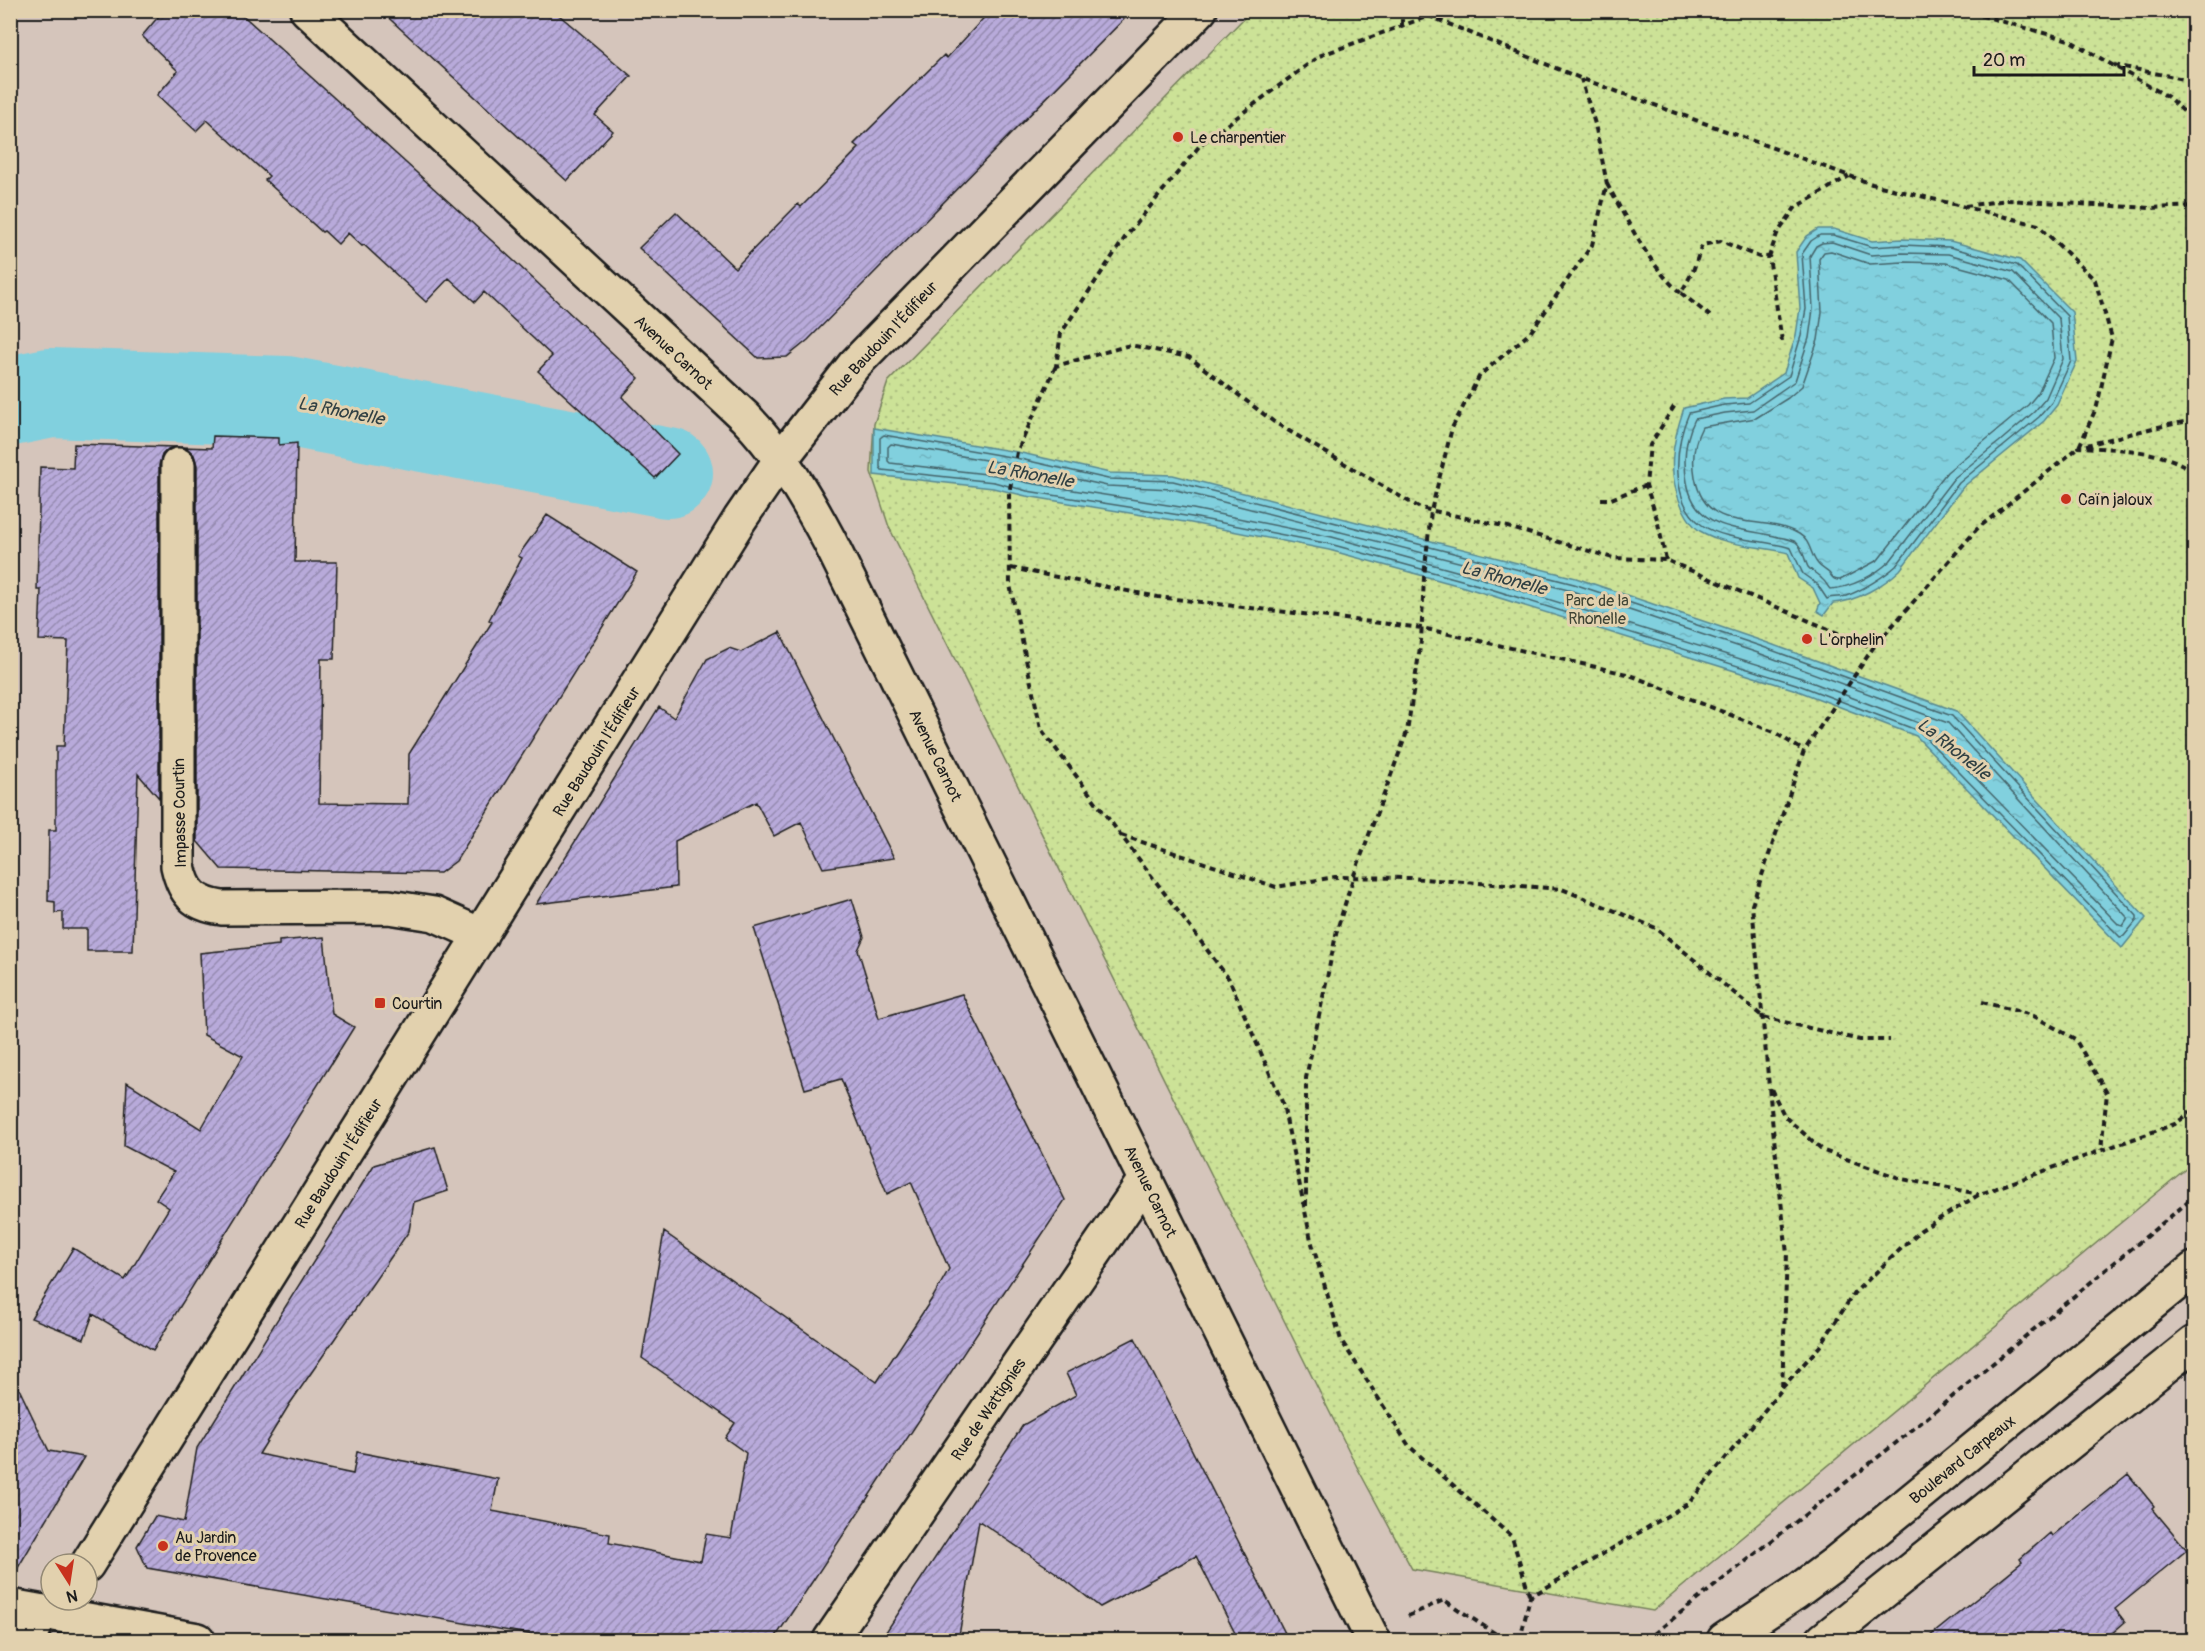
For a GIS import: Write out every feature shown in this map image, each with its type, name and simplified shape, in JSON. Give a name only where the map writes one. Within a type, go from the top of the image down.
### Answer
[{"type":"street","name":"Avenue Carnot","points":[[307,10],[745,417],[765,437],[781,459],[808,502],[835,553],[1373,1641]]},
{"type":"street","name":"Rue Baudouin l'Édifieur","points":[[95,1552],[740,519],[781,459],[854,365],[1200,10]]},
{"type":"street","name":"Impasse Courtin","points":[[178,465],[178,866],[181,881],[187,891],[198,901],[222,908],[389,907],[411,909],[434,914],[481,935]]},
{"type":"street","name":"Rue de Wattignies","points":[[830,1641],[1146,1178]]},
{"type":"street","name":"Boulevard Carpeaux","points":[[1724,1641],[1834,1564],[2194,1269]]},
{"type":"street","points":[[1823,1641],[2194,1345]]},
{"type":"street","points":[[10,1606],[52,1617],[198,1641]]},
{"type":"path","points":[[1402,10],[1402,25]]},
{"type":"path","points":[[1449,10],[1319,56],[1201,144],[1126,236],[1061,333],[1056,366],[1017,452],[1009,494],[1010,585],[1041,729],[1229,979],[1283,1104],[1306,1216],[1341,1340],[1409,1446],[1512,1537],[1530,1597],[1520,1641]]},
{"type":"path","points":[[1961,10],[2069,40],[2168,98],[2194,121]]},
{"type":"path","points":[[1429,16],[1580,78],[1872,184],[2038,225],[2095,280],[2112,338],[2097,406],[2079,447]]},
{"type":"path","points":[[2111,64],[2194,81]]},
{"type":"path","points":[[1580,78],[1595,124],[1607,184],[1630,225],[1668,282],[1710,316]]},
{"type":"path","points":[[1782,341],[1769,257],[1777,234],[1795,208],[1849,176]]},
{"type":"path","points":[[1306,1216],[1306,1078],[1337,930],[1353,878],[1407,732],[1422,628],[1424,578],[1431,511],[1452,428],[1479,375],[1530,333],[1592,244],[1607,184]]},
{"type":"path","points":[[1961,206],[2007,201],[2151,208],[2194,207]]},
{"type":"path","points":[[1681,293],[1693,271],[1702,245],[1721,241],[1759,257],[1769,257]]},
{"type":"path","points":[[1056,366],[1130,345],[1189,357],[1274,422],[1420,508],[1508,526],[1613,558],[1666,560],[1873,648]]},
{"type":"path","points":[[1666,560],[1646,484],[1650,445],[1675,405]]},
{"type":"path","points":[[1782,1389],[1787,1254],[1752,905],[1804,751],[1873,648],[1977,529],[2079,447],[2194,420]]},
{"type":"path","points":[[2079,447],[2127,450],[2181,462],[2194,472]]},
{"type":"path","points":[[1601,499],[1611,499],[1646,484]]},
{"type":"path","points":[[1011,568],[1158,597],[1422,628],[1627,674],[1774,732],[1804,751]]},
{"type":"path","points":[[1120,835],[1276,887],[1335,877],[1410,878],[1562,889],[1656,928],[1763,1017],[1860,1040],[1890,1040]]},
{"type":"path","points":[[1982,1002],[2032,1015],[2075,1039],[2107,1093],[2101,1150]]},
{"type":"path","points":[[1769,1087],[1785,1117],[1824,1151],[1902,1179],[1980,1194]]},
{"type":"path","points":[[1530,1597],[1689,1503],[1820,1346],[1854,1293],[1921,1230],[1980,1194],[2175,1124],[2194,1110]]},
{"type":"path","points":[[1646,1641],[1906,1435],[2194,1197]]},
{"type":"path","points":[[1444,1600],[1505,1641]]},
{"type":"green space","name":"Parc de la Rhonelle","points":[[1251,11],[2194,11],[2194,1162],[1653,1611],[1412,1569],[1358,1469],[889,527],[871,472],[874,424],[888,382]]},
{"type":"water","points":[[1818,229],[1834,229],[1872,241],[1902,239],[1950,241],[2020,260],[2072,312],[2077,361],[2057,405],[2044,421],[1963,487],[1900,570],[1869,592],[1851,600],[1833,603],[1824,615],[1817,611],[1820,603],[1813,588],[1798,578],[1788,553],[1721,540],[1695,527],[1686,515],[1678,496],[1673,471],[1676,434],[1684,408],[1724,399],[1747,398],[1784,373],[1796,335],[1800,308],[1796,252],[1807,236]]},
{"type":"water","points":[[874,428],[1017,452],[1110,473],[1173,475],[1576,578],[1765,642],[1956,711],[2146,918],[2122,948],[1916,736],[1793,689],[1464,587],[1329,550],[1191,523],[1026,496],[993,488],[874,475]]},
{"type":"building","points":[[164,10],[237,10],[513,260],[639,378],[622,397],[678,454],[655,478],[538,371],[552,356],[484,292],[475,302],[449,278],[426,302],[348,233],[338,244],[324,231],[322,232],[265,180],[269,176],[207,120],[196,131],[157,95],[178,71],[142,36]]},
{"type":"building","points":[[380,10],[553,10],[631,76],[595,115],[613,131],[567,181]]},
{"type":"building","points":[[991,10],[1133,10],[808,340],[787,357],[758,358],[639,248],[676,212],[735,268],[798,204],[801,207],[859,148],[854,144],[944,55],[947,58]]},
{"type":"building","points":[[213,436],[279,438],[279,445],[297,443],[295,562],[337,562],[334,659],[321,659],[319,803],[408,804],[409,754],[492,622],[489,620],[522,558],[518,556],[547,515],[637,572],[456,861],[440,873],[221,869],[197,841],[197,465],[194,455],[188,449],[181,447],[212,448]]},
{"type":"building","points":[[74,444],[176,447],[168,449],[162,455],[159,465],[159,798],[138,774],[133,951],[87,951],[87,929],[63,929],[63,912],[55,913],[55,902],[48,901],[49,830],[56,830],[56,746],[64,746],[68,641],[39,640],[41,590],[37,590],[40,467],[73,468]]},
{"type":"building","points":[[780,632],[894,858],[823,868],[801,822],[774,836],[756,802],[675,841],[676,887],[536,904],[659,707],[674,718],[707,659],[729,648],[741,652]]},
{"type":"building","points":[[852,899],[864,937],[858,950],[879,1018],[962,994],[1065,1200],[773,1641],[568,1641],[147,1568],[137,1546],[155,1516],[184,1522],[197,1448],[374,1165],[435,1147],[448,1191],[414,1202],[409,1231],[289,1405],[259,1454],[353,1474],[357,1452],[498,1479],[492,1511],[610,1534],[609,1543],[701,1561],[706,1534],[731,1538],[746,1453],[725,1438],[735,1423],[642,1358],[664,1232],[877,1382],[949,1269],[911,1182],[887,1194],[841,1079],[805,1089],[754,928]]},
{"type":"building","points":[[324,937],[332,1014],[354,1027],[153,1350],[93,1314],[84,1339],[31,1318],[73,1248],[125,1280],[169,1208],[156,1199],[174,1172],[124,1146],[127,1082],[201,1129],[243,1056],[204,1035],[200,953],[279,945],[279,941]]},
{"type":"building","points":[[1135,1338],[1289,1641],[1239,1641],[1196,1556],[1100,1607],[1055,1572],[979,1521],[958,1641],[880,1641],[1023,1425],[1076,1395],[1066,1373]]},
{"type":"building","points":[[10,1370],[49,1451],[84,1457],[10,1581]]},
{"type":"building","points":[[2128,1474],[2154,1506],[2152,1508],[2187,1550],[2115,1609],[2125,1622],[2103,1641],[1924,1641],[2022,1562],[2020,1559],[2050,1533],[2052,1536]]},
{"type":"waterway","name":"La Rhonelle","points":[[10,401],[50,393],[286,401],[668,473]]},
{"type":"place","name":"Le charpentier","points":[[1178,137]]},
{"type":"place","name":"Caïn jaloux","points":[[2066,499]]},
{"type":"place","name":"L'orphelin","points":[[1807,639]]},
{"type":"place","name":"Courtin","points":[[380,1003]]},
{"type":"place","name":"Au Jardin de Provence","points":[[163,1546]]}]
